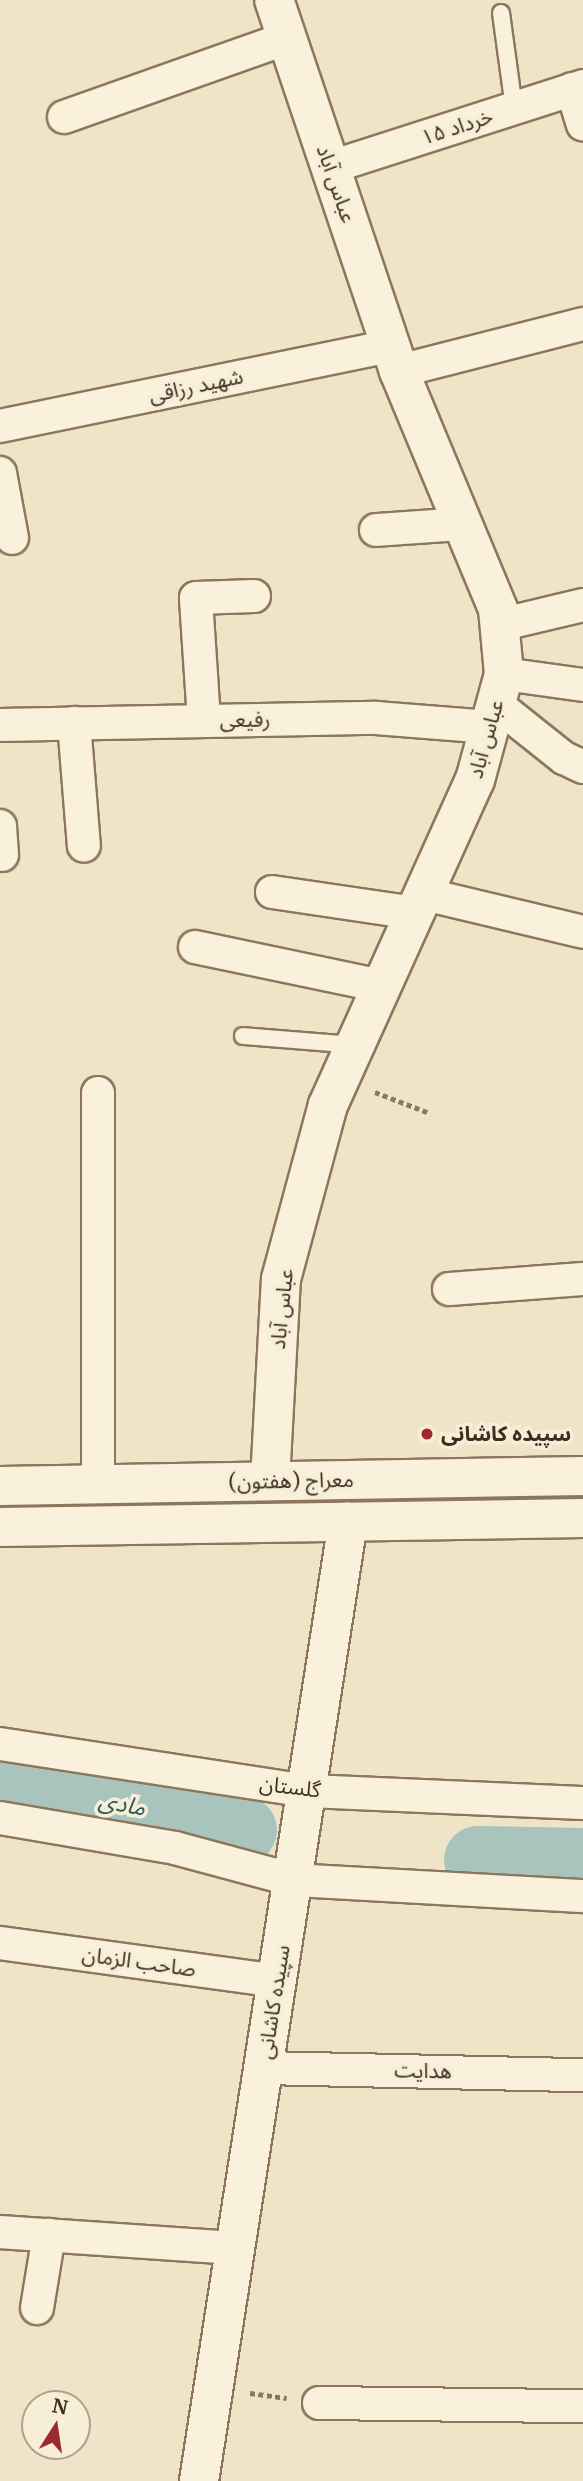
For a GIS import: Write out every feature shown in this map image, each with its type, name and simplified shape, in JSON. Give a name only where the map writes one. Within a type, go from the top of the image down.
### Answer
[{"type":"street","name":"عباس آباد","points":[[270,1481],[281,1279],[328,1105],[475,780],[496,702],[499,625],[498,609],[395,358],[274,0]]},
{"type":"street","points":[[64,117],[287,38]]},
{"type":"street","points":[[578,88],[583,124]]},
{"type":"street","name":"۱۵ خرداد","points":[[331,167],[578,88]]},
{"type":"street","name":"شهید رزاقی","points":[[0,426],[583,324]]},
{"type":"street","points":[[0,473],[12,538]]},
{"type":"street","points":[[376,530],[462,524]]},
{"type":"street","points":[[204,720],[197,598],[254,596]]},
{"type":"street","points":[[499,625],[583,605]]},
{"type":"street","name":"رفیعی","points":[[0,725],[376,719],[496,702],[583,685]]},
{"type":"street","points":[[496,702],[564,758],[583,767]]},
{"type":"street","points":[[74,723],[84,846]]},
{"type":"street","points":[[272,892],[419,904],[583,932]]},
{"type":"street","points":[[195,947],[382,986]]},
{"type":"street","points":[[98,1093],[98,1484]]},
{"type":"street","points":[[449,1289],[583,1279]]},
{"type":"street","name":"معراج (هفتون)","points":[[0,1486],[583,1476]]},
{"type":"street","name":"معراج (هفتون)","points":[[0,1527],[583,1518]]},
{"type":"street","name":"سپیده کاشانی","points":[[200,2481],[309,1791],[348,1522]]},
{"type":"street","name":"گلستان","points":[[0,1744],[309,1791],[583,1803]]},
{"type":"street","points":[[0,1818],[175,1848],[294,1880],[583,1896]]},
{"type":"street","name":"صاحب الزمان","points":[[0,1943],[277,1981]]},
{"type":"street","name":"هدایت","points":[[264,2068],[583,2075]]},
{"type":"street","points":[[0,2232],[236,2248]]},
{"type":"street","points":[[37,2308],[49,2235]]},
{"type":"street","points":[[319,2403],[583,2406]]},
{"type":"lane","points":[[501,13],[514,108]]},
{"type":"lane","points":[[243,1036],[347,1062]]},
{"type":"path","points":[[347,1062],[427,1112]]},
{"type":"path","points":[[214,2388],[319,2403]]},
{"type":"waterway","name":"مادی","points":[[0,1782],[188,1815],[243,1830]]},
{"type":"waterway","name":"مادی","points":[[478,1860],[583,1862]]},
{"type":"place","name":"سپیده کاشانی","points":[[427,1434]]}]
